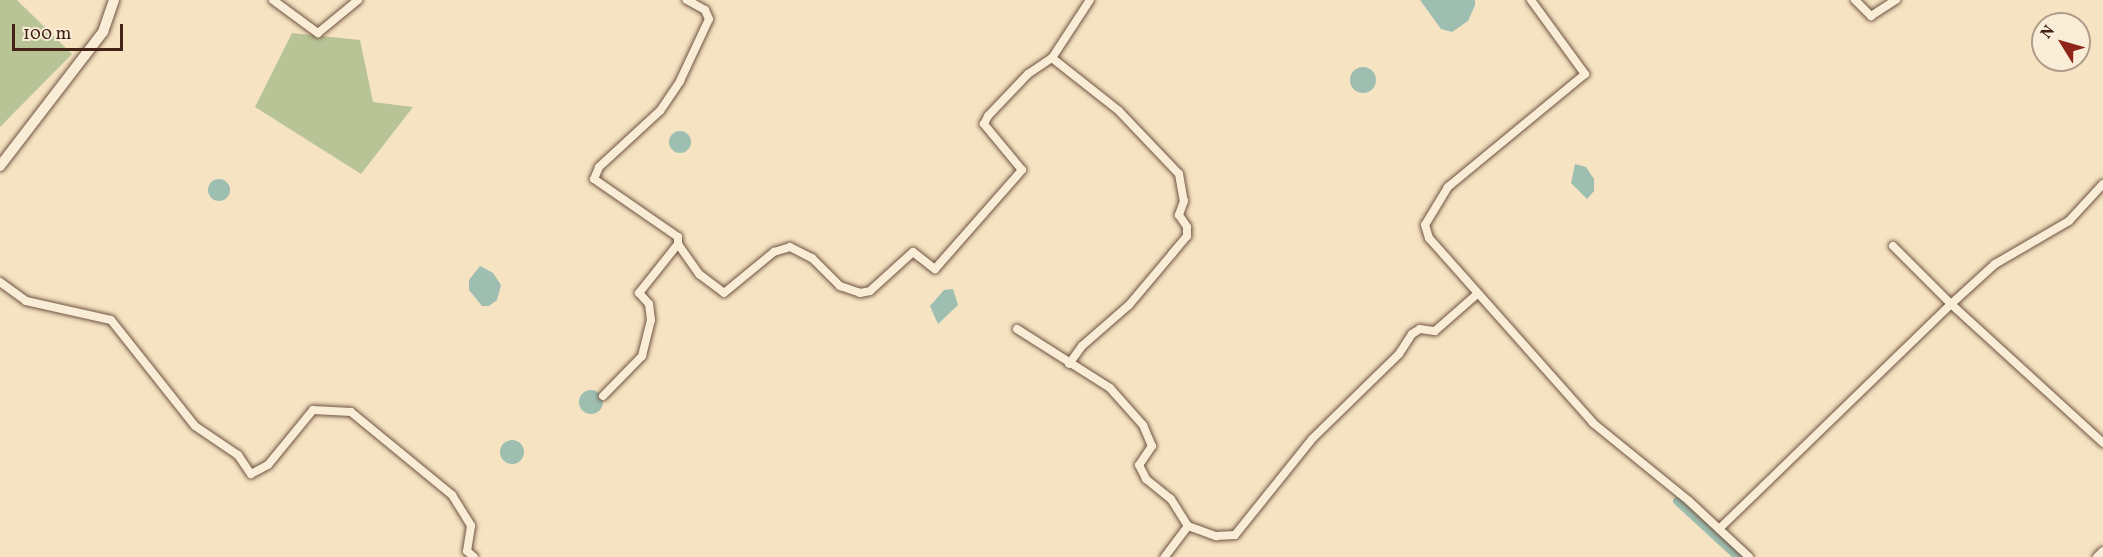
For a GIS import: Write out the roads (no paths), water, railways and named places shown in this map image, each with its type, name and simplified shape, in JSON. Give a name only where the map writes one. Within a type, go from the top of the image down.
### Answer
[{"type":"main road","points":[[0,166],[104,32],[114,0]]},
{"type":"street","points":[[273,0],[318,33],[358,0]]},
{"type":"street","points":[[687,0],[705,10],[709,19],[680,81],[660,111],[599,167],[594,179],[678,237],[678,244],[699,274],[724,293],[774,252],[790,247],[812,258],[840,286],[860,293],[870,291],[913,252],[935,269],[1017,179],[1019,164],[984,124],[1028,74],[1052,58],[1090,0]]},
{"type":"street","points":[[1532,0],[1585,74],[1448,186],[1425,225],[1429,238],[1476,295],[1593,423],[1749,557]]},
{"type":"street","points":[[1855,0],[1871,16],[1896,0]]},
{"type":"street","points":[[1052,58],[1119,111],[1179,174],[1184,185],[1179,215],[1187,227],[1187,236],[1167,261],[1129,304],[1082,346],[1070,364]]},
{"type":"street","points":[[1719,529],[1995,264],[2069,221],[2103,184]]},
{"type":"street","points":[[603,396],[642,356],[651,320],[650,304],[639,293],[678,244]]},
{"type":"street","points":[[1893,246],[1951,304],[2103,443]]},
{"type":"street","points":[[0,282],[26,301],[111,320],[195,426],[238,455],[251,474],[268,465],[313,410],[351,412],[452,495],[471,526],[467,551],[474,557]]},
{"type":"street","points":[[1017,329],[1110,388],[1143,425],[1152,446],[1139,465],[1146,479],[1171,499],[1188,526],[1216,536],[1235,535],[1314,438],[1399,354],[1412,334],[1420,329],[1435,331],[1476,295]]},
{"type":"street","points":[[1165,557],[1188,526]]},
{"type":"street","points":[[2097,557],[2103,551]]},
{"type":"waterway","points":[[1677,501],[1738,557]]}]
